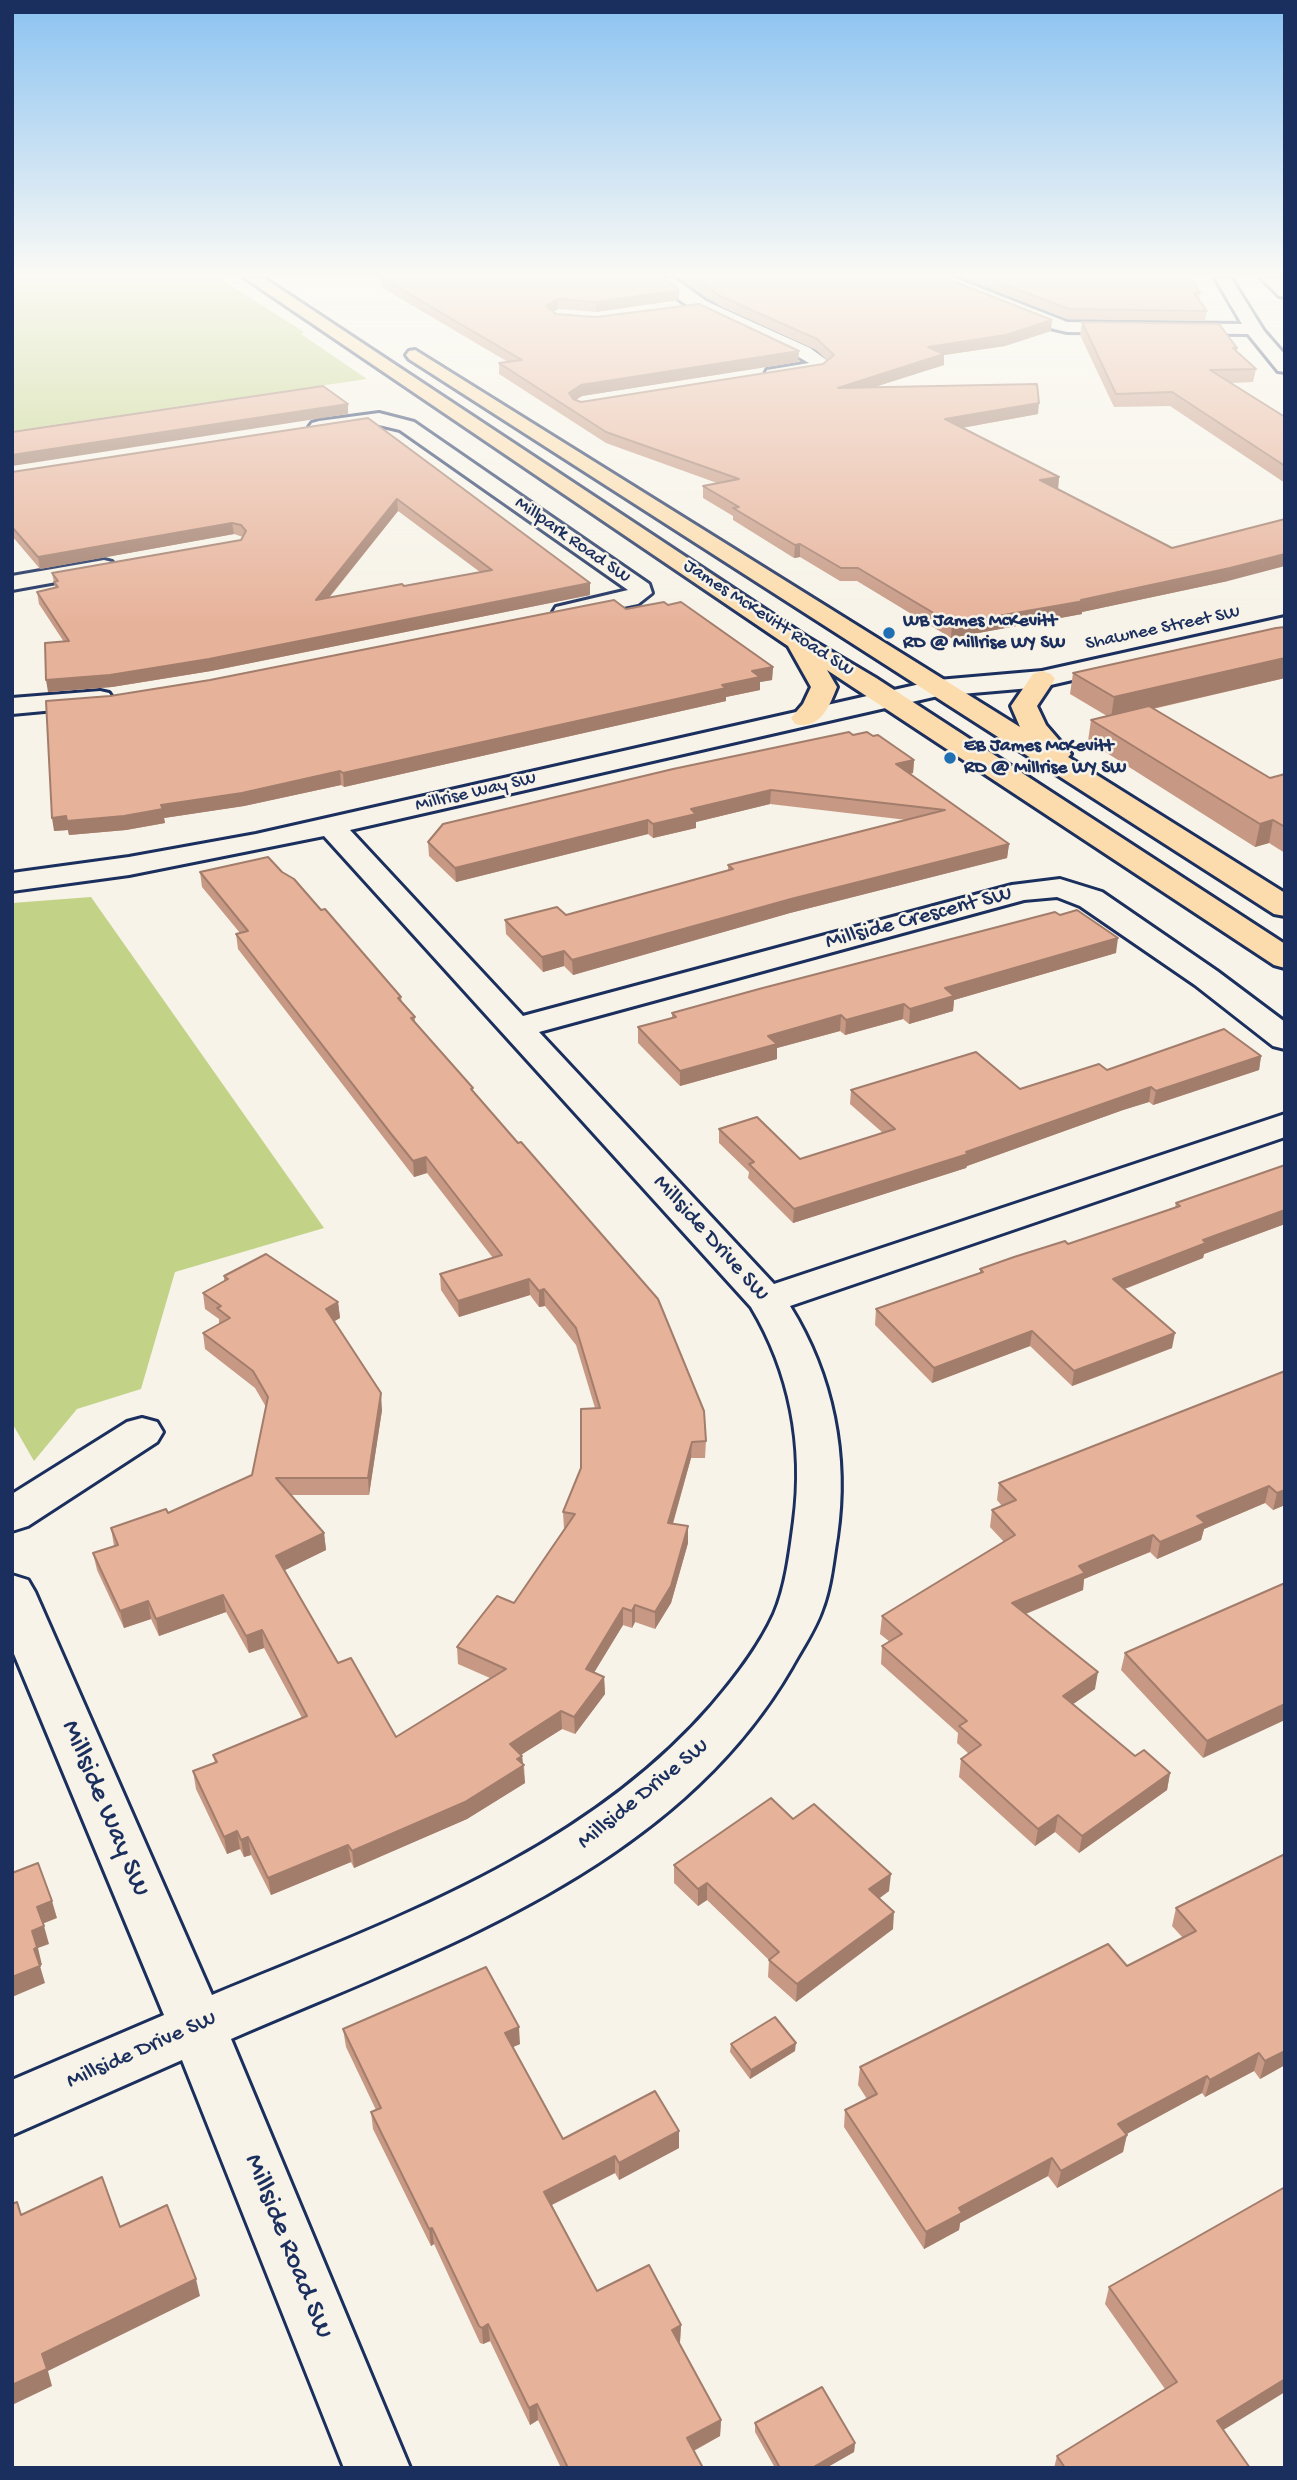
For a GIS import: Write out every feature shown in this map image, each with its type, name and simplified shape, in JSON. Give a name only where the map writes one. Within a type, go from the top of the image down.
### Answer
[{"type":"main road","name":"James McKevitt Road SW","points":[[426,394],[798,642],[891,699],[1285,958]]},
{"type":"main road","name":"James McKevitt Road SW","points":[[476,394],[1285,907]]},
{"type":"main road","points":[[798,642],[824,687],[815,708],[804,718]]},
{"type":"main road","points":[[1042,679],[1024,706],[1034,727],[1074,775]]},
{"type":"street","name":"Millpark Road SW","points":[[299,430],[367,420],[387,420],[407,426],[641,589],[640,593],[630,599],[539,617]]},
{"type":"street","points":[[12,583],[129,563]]},
{"type":"street","name":"Shawnee Street SW","points":[[938,688],[987,667],[1285,603]]},
{"type":"street","points":[[1235,614],[1274,626]]},
{"type":"street","name":"Shawnee Street SW","points":[[938,688],[1042,679],[1274,626]]},
{"type":"street","name":"Millrise Way SW","points":[[12,882],[190,856],[938,688]]},
{"type":"street","points":[[12,706],[123,696]]},
{"type":"street","name":"Millside Drive SW","points":[[12,2108],[197,2026],[387,1947],[491,1899],[561,1860],[699,1756],[741,1709],[796,1617],[810,1563],[818,1511],[818,1440],[801,1365],[786,1328],[766,1300],[330,826]]},
{"type":"street","name":"Millside Crescent SW","points":[[516,1028],[1023,891],[1060,888],[1091,899],[1206,978],[1285,1039]]},
{"type":"street","points":[[766,1300],[1285,1125]]},
{"type":"street","points":[[12,1515],[142,1432]]},
{"type":"street","name":"Millside Way SW","points":[[12,1592],[197,2026]]},
{"type":"street","name":"Millside Road SW","points":[[197,2026],[377,2468]]},
{"type":"green space","points":[[12,394],[266,394],[12,431]]},
{"type":"green space","points":[[91,897],[324,1228],[175,1272],[141,1389],[77,1409],[34,1461],[12,1423],[12,903]]},
{"type":"building","points":[[271,394],[334,394],[348,404],[12,455],[12,432]]},
{"type":"building","points":[[547,394],[569,394],[573,399],[581,402],[634,394],[1038,394],[1039,403],[945,419],[1059,477],[1040,480],[1172,548],[1285,519],[1285,554],[1081,600],[1084,601],[952,624],[858,568],[841,568],[800,544],[795,545],[733,508],[739,507],[703,486],[739,479],[606,432]]},
{"type":"building","points":[[1175,394],[1248,394],[1285,417],[1285,466]]},
{"type":"building","points":[[368,418],[590,583],[209,659],[110,675],[46,680],[45,643],[69,641],[37,592],[58,587],[54,582],[58,581],[52,573],[241,540],[246,531],[241,525],[232,523],[38,557],[12,527],[12,472]],"holes":[[[397,499],[492,570],[404,586],[402,584],[316,600]]]},
{"type":"building","points":[[614,600],[626,609],[664,602],[668,605],[681,602],[773,667],[752,671],[760,677],[722,685],[726,688],[343,773],[340,771],[242,793],[161,805],[163,809],[124,816],[67,821],[66,816],[52,818],[46,701],[110,696],[210,680]]},
{"type":"building","points":[[1285,627],[1285,658],[1114,697],[1073,673],[1276,628]]},
{"type":"building","points":[[1149,706],[1270,778],[1285,774],[1285,827],[1273,820],[1260,824],[1091,720]]},
{"type":"building","points":[[849,732],[853,735],[867,732],[873,736],[878,735],[914,760],[896,764],[1009,844],[791,899],[572,960],[564,951],[542,957],[505,920],[557,907],[566,915],[733,869],[728,865],[945,810],[771,790],[691,809],[696,814],[653,824],[648,820],[455,868],[428,842],[443,824],[673,769]]},
{"type":"building","points":[[268,857],[282,872],[294,879],[321,910],[325,909],[401,997],[398,998],[415,1017],[411,1018],[473,1088],[471,1089],[658,1299],[704,1411],[706,1441],[692,1442],[668,1523],[688,1526],[671,1586],[655,1612],[635,1605],[632,1611],[623,1608],[586,1669],[604,1677],[574,1717],[561,1711],[510,1744],[522,1756],[517,1759],[524,1765],[465,1802],[352,1851],[348,1845],[268,1878],[248,1837],[241,1840],[237,1831],[224,1837],[193,1771],[217,1762],[213,1755],[307,1716],[262,1630],[246,1636],[223,1595],[156,1619],[148,1601],[120,1611],[93,1553],[118,1545],[111,1528],[166,1509],[168,1513],[252,1475],[268,1397],[253,1371],[203,1333],[230,1318],[217,1308],[221,1306],[203,1293],[228,1279],[224,1276],[266,1254],[338,1302],[326,1309],[381,1393],[368,1478],[276,1478],[324,1533],[276,1556],[338,1663],[351,1658],[396,1737],[506,1669],[457,1647],[497,1596],[514,1603],[575,1514],[563,1512],[581,1468],[581,1409],[600,1408],[576,1328],[544,1289],[539,1291],[529,1279],[458,1301],[440,1274],[502,1255],[426,1157],[413,1161],[392,1135],[236,934],[248,931],[200,872]]},
{"type":"building","points":[[1077,910],[1118,938],[945,988],[954,996],[910,1009],[904,1004],[846,1020],[841,1015],[768,1036],[777,1044],[680,1071],[638,1027],[676,1017],[672,1013],[759,989],[1055,912],[1060,915]]},
{"type":"building","points":[[1224,1029],[1261,1056],[1156,1091],[1151,1087],[966,1152],[968,1154],[794,1209],[749,1164],[754,1162],[719,1129],[757,1117],[800,1159],[895,1129],[851,1090],[976,1052],[1020,1089],[1099,1064],[1107,1070]]},
{"type":"building","points":[[1285,1165],[1285,1210],[1203,1240],[1206,1243],[1113,1279],[1175,1333],[1074,1371],[1032,1331],[934,1368],[876,1309],[983,1272],[980,1269],[1014,1257],[1065,1241],[1068,1244],[1180,1206],[1176,1203]]},
{"type":"building","points":[[1285,1371],[1285,1490],[1277,1493],[1269,1486],[1197,1516],[1205,1523],[1160,1542],[1153,1535],[1079,1566],[1085,1573],[1012,1603],[1098,1672],[1063,1696],[1135,1756],[1144,1750],[1170,1773],[1082,1836],[1058,1815],[1038,1829],[961,1759],[981,1745],[959,1726],[967,1721],[882,1646],[902,1634],[882,1616],[1015,1535],[992,1510],[1016,1500],[999,1483]]},
{"type":"building","points":[[1285,1583],[1285,1704],[1207,1741],[1125,1653]]},
{"type":"building","points":[[771,1798],[793,1819],[814,1804],[891,1874],[869,1889],[894,1912],[797,1984],[769,1960],[779,1952],[707,1883],[698,1889],[674,1865]]},
{"type":"building","points":[[1285,1854],[1285,2051],[1265,2061],[1259,2053],[1210,2080],[1207,2076],[1118,2124],[1127,2135],[1061,2171],[1052,2158],[959,2208],[962,2213],[926,2232],[845,2110],[877,2094],[860,2067],[1108,1944],[1127,1966],[1196,1931],[1176,1908]]},
{"type":"building","points":[[38,1863],[52,1901],[37,1907],[44,1926],[32,1931],[40,1966],[12,1977],[12,1873]]},
{"type":"building","points":[[486,1967],[519,2027],[505,2033],[563,2139],[655,2091],[679,2131],[619,2163],[615,2156],[544,2192],[597,2291],[649,2265],[681,2325],[672,2330],[721,2420],[687,2438],[703,2468],[568,2468],[537,2404],[529,2408],[488,2324],[482,2328],[479,2326],[432,2228],[429,2229],[371,2112],[381,2108],[343,2029]]},
{"type":"building","points":[[775,2017],[796,2043],[751,2070],[731,2044]]},
{"type":"building","points":[[102,2177],[120,2227],[167,2205],[196,2279],[42,2354],[47,2369],[12,2385],[12,2204],[17,2202],[21,2215]]},
{"type":"building","points":[[1285,2187],[1285,2379],[1217,2421],[1250,2468],[1065,2468],[1057,2456],[1177,2382],[1109,2287]]},
{"type":"building","points":[[822,2387],[855,2443],[812,2468],[780,2468],[755,2423]]},
{"type":"place","name":"WB James McKevitt RD @ Millrise WY SW","points":[[889,633]]},
{"type":"place","name":"EB James McKevitt RD @ Millrise WY SW","points":[[950,758]]}]
